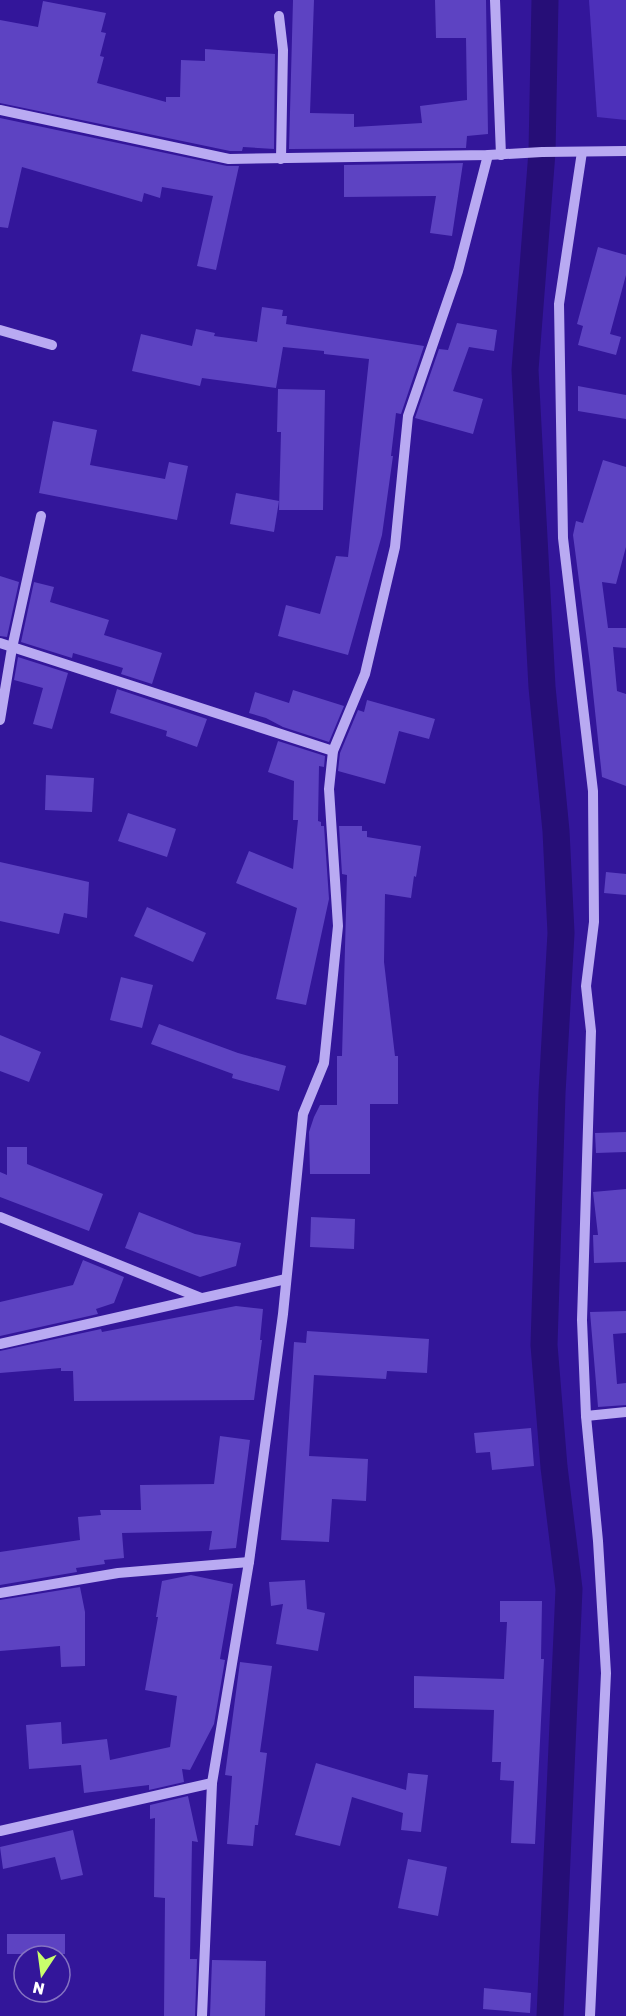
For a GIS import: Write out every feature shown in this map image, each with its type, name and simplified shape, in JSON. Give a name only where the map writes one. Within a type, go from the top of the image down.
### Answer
[{"type":"street","points":[[495,0],[501,155]]},
{"type":"street","points":[[279,16],[283,50],[281,159]]},
{"type":"street","points":[[0,110],[229,159],[626,151]]},
{"type":"street","points":[[582,152],[560,304],[562,538],[593,791],[594,922],[585,986],[591,1031],[582,1320],[586,1416],[598,1541],[606,1673],[590,2016]]},
{"type":"street","points":[[202,2016],[212,1783],[249,1562],[286,1279],[303,1114],[324,1063],[338,926],[330,789],[333,751],[365,674],[395,547],[408,416],[458,271],[488,155]]},
{"type":"street","points":[[0,330],[52,345]]},
{"type":"street","points":[[0,720],[12,648],[41,516]]},
{"type":"street","points":[[0,643],[333,751]]},
{"type":"street","points":[[0,1217],[202,1298]]},
{"type":"street","points":[[0,1344],[286,1279]]},
{"type":"street","points":[[586,1416],[626,1412]]},
{"type":"street","points":[[0,1593],[118,1573],[249,1562]]},
{"type":"street","points":[[0,1831],[212,1783]]},
{"type":"shaded area","points":[[589,0],[626,0],[626,120],[597,117]]},
{"type":"building","points":[[293,0],[314,0],[310,113],[354,114],[354,127],[422,123],[420,106],[467,100],[466,38],[436,38],[435,0],[486,0],[488,134],[467,136],[466,148],[289,149]]},
{"type":"building","points":[[43,1],[106,13],[101,32],[106,33],[100,56],[104,57],[97,83],[166,102],[166,97],[180,97],[181,60],[205,61],[205,49],[275,54],[274,149],[243,147],[242,151],[230,151],[0,103],[0,20],[38,27]]},
{"type":"building","points":[[0,118],[227,166],[239,166],[216,270],[197,266],[213,196],[162,187],[160,198],[144,193],[142,202],[22,167],[8,228],[0,227]]},
{"type":"building","points":[[463,163],[452,236],[430,233],[436,196],[344,197],[344,165]]},
{"type":"building","points":[[598,247],[626,255],[626,275],[610,334],[621,337],[616,355],[578,345],[583,326],[577,324]]},
{"type":"building","points":[[262,307],[283,310],[282,316],[287,316],[286,324],[424,346],[401,414],[396,413],[391,456],[393,456],[382,535],[348,655],[278,636],[286,605],[320,614],[336,556],[348,557],[369,359],[283,347],[276,388],[202,378],[200,386],[132,371],[141,334],[192,346],[196,329],[215,333],[214,336],[257,342]]},
{"type":"building","points":[[457,323],[497,330],[494,351],[469,347],[453,391],[483,399],[473,434],[415,418],[439,349],[448,350]]},
{"type":"building","points":[[578,386],[626,395],[626,419],[578,411]]},
{"type":"building","points":[[278,389],[325,390],[323,510],[279,510],[281,432],[277,432]]},
{"type":"building","points":[[53,421],[97,430],[90,465],[165,479],[169,462],[188,466],[177,520],[39,493]]},
{"type":"building","points":[[603,460],[626,467],[626,547],[616,584],[602,582],[608,628],[626,628],[626,648],[613,647],[617,691],[626,694],[626,786],[602,777],[573,535],[576,521],[583,523]]},
{"type":"building","points":[[236,493],[279,501],[274,532],[230,524]]},
{"type":"building","points":[[0,576],[19,582],[7,637],[0,636]]},
{"type":"building","points":[[34,582],[54,587],[50,602],[109,620],[104,635],[162,653],[152,684],[121,674],[123,668],[73,653],[72,658],[21,642]]},
{"type":"building","points":[[18,657],[68,673],[52,729],[33,724],[43,688],[14,680]]},
{"type":"building","points":[[117,689],[207,719],[197,747],[166,736],[167,731],[110,713]]},
{"type":"building","points":[[293,690],[344,706],[329,742],[249,713],[255,692],[289,703]]},
{"type":"building","points":[[367,700],[435,719],[429,739],[399,731],[385,784],[338,771],[340,753],[358,710],[364,712]]},
{"type":"building","points":[[278,741],[325,756],[324,767],[319,766],[318,821],[321,822],[321,826],[324,826],[329,899],[306,1005],[276,999],[297,908],[236,883],[249,851],[293,869],[298,820],[293,820],[294,781],[268,772]]},
{"type":"building","points":[[46,775],[94,778],[92,812],[45,810]]},
{"type":"building","points":[[128,813],[176,829],[167,857],[118,841]]},
{"type":"building","points":[[339,826],[362,826],[362,831],[367,831],[367,837],[421,846],[411,898],[385,894],[384,962],[395,1056],[398,1056],[398,1104],[370,1104],[370,1174],[310,1174],[309,1132],[320,1105],[337,1105],[337,1056],[342,1056],[347,875],[342,874]]},
{"type":"building","points":[[0,862],[89,882],[87,918],[64,913],[59,934],[0,921]]},
{"type":"building","points":[[606,872],[626,874],[626,895],[604,893]]},
{"type":"building","points":[[147,907],[206,933],[193,962],[134,936]]},
{"type":"building","points":[[121,977],[153,985],[142,1028],[110,1020]]},
{"type":"building","points":[[159,1024],[238,1053],[286,1066],[279,1091],[232,1078],[233,1074],[151,1044]]},
{"type":"building","points":[[0,1035],[41,1052],[29,1082],[0,1071]]},
{"type":"building","points":[[626,1132],[626,1152],[596,1153],[595,1133]]},
{"type":"building","points":[[7,1147],[27,1147],[27,1164],[103,1194],[89,1231],[0,1197],[0,1172],[7,1175]]},
{"type":"building","points":[[626,1189],[626,1262],[594,1263],[593,1235],[598,1235],[593,1192]]},
{"type":"building","points":[[139,1212],[195,1234],[241,1243],[236,1266],[200,1277],[125,1248]]},
{"type":"building","points":[[311,1217],[355,1219],[354,1249],[310,1247]]},
{"type":"building","points":[[83,1260],[124,1277],[114,1303],[96,1309],[98,1314],[0,1336],[0,1302],[73,1285]]},
{"type":"building","points":[[236,1306],[263,1309],[260,1340],[262,1340],[254,1400],[74,1401],[73,1371],[61,1371],[61,1368],[0,1373],[0,1351],[101,1329],[102,1332]]},
{"type":"building","points":[[626,1311],[626,1333],[613,1334],[617,1384],[626,1383],[626,1405],[598,1407],[590,1312]]},
{"type":"building","points":[[307,1331],[429,1339],[427,1373],[387,1371],[386,1379],[314,1375],[309,1456],[368,1459],[366,1501],[332,1499],[329,1542],[281,1540],[294,1342],[306,1343]]},
{"type":"building","points":[[531,1428],[534,1466],[492,1470],[490,1452],[476,1453],[474,1433]]},
{"type":"building","points":[[220,1436],[250,1440],[236,1548],[209,1550],[212,1531],[122,1533],[124,1558],[104,1560],[105,1564],[76,1568],[77,1572],[0,1585],[0,1552],[80,1540],[78,1517],[101,1515],[100,1510],[141,1510],[140,1485],[214,1484]]},
{"type":"building","points":[[191,1575],[233,1584],[220,1659],[225,1660],[214,1724],[190,1770],[182,1769],[184,1782],[149,1790],[149,1785],[84,1793],[81,1765],[29,1769],[26,1725],[61,1722],[62,1744],[107,1739],[110,1760],[170,1747],[177,1696],[145,1690],[162,1581]]},
{"type":"building","points":[[305,1580],[307,1609],[325,1613],[318,1651],[276,1644],[283,1604],[271,1606],[269,1582]]},
{"type":"building","points":[[80,1587],[85,1612],[85,1666],[61,1667],[60,1646],[0,1651],[0,1600]]},
{"type":"building","points":[[500,1601],[542,1601],[541,1659],[544,1659],[535,1844],[511,1843],[514,1781],[500,1780],[501,1762],[492,1762],[494,1710],[414,1708],[414,1676],[504,1679],[507,1622],[500,1622]]},
{"type":"building","points":[[240,1662],[272,1666],[260,1752],[267,1753],[258,1825],[255,1825],[253,1846],[227,1844],[232,1776],[225,1775]]},
{"type":"building","points":[[316,1763],[406,1790],[408,1773],[428,1775],[421,1832],[401,1830],[403,1813],[352,1797],[340,1846],[295,1835]]},
{"type":"building","points":[[188,1796],[198,1842],[192,1841],[190,1959],[197,1959],[195,2016],[164,2016],[165,1898],[154,1897],[155,1818],[150,1819],[150,1805]]},
{"type":"building","points":[[73,1830],[83,1875],[61,1880],[55,1857],[3,1869],[0,1847]]},
{"type":"building","points":[[408,1859],[447,1867],[438,1916],[398,1908]]},
{"type":"building","points":[[7,1934],[65,1934],[65,1944],[12,1944],[12,1954],[7,1954]]},
{"type":"building","points":[[212,1960],[266,1961],[265,2016],[210,2016]]},
{"type":"building","points":[[484,1988],[531,1993],[530,2013],[483,2009]]},
{"type":"waterway","points":[[545,0],[542,152],[525,370],[542,687],[556,831],[561,933],[552,1093],[544,1345],[554,1467],[569,1589],[550,2016]]}]
